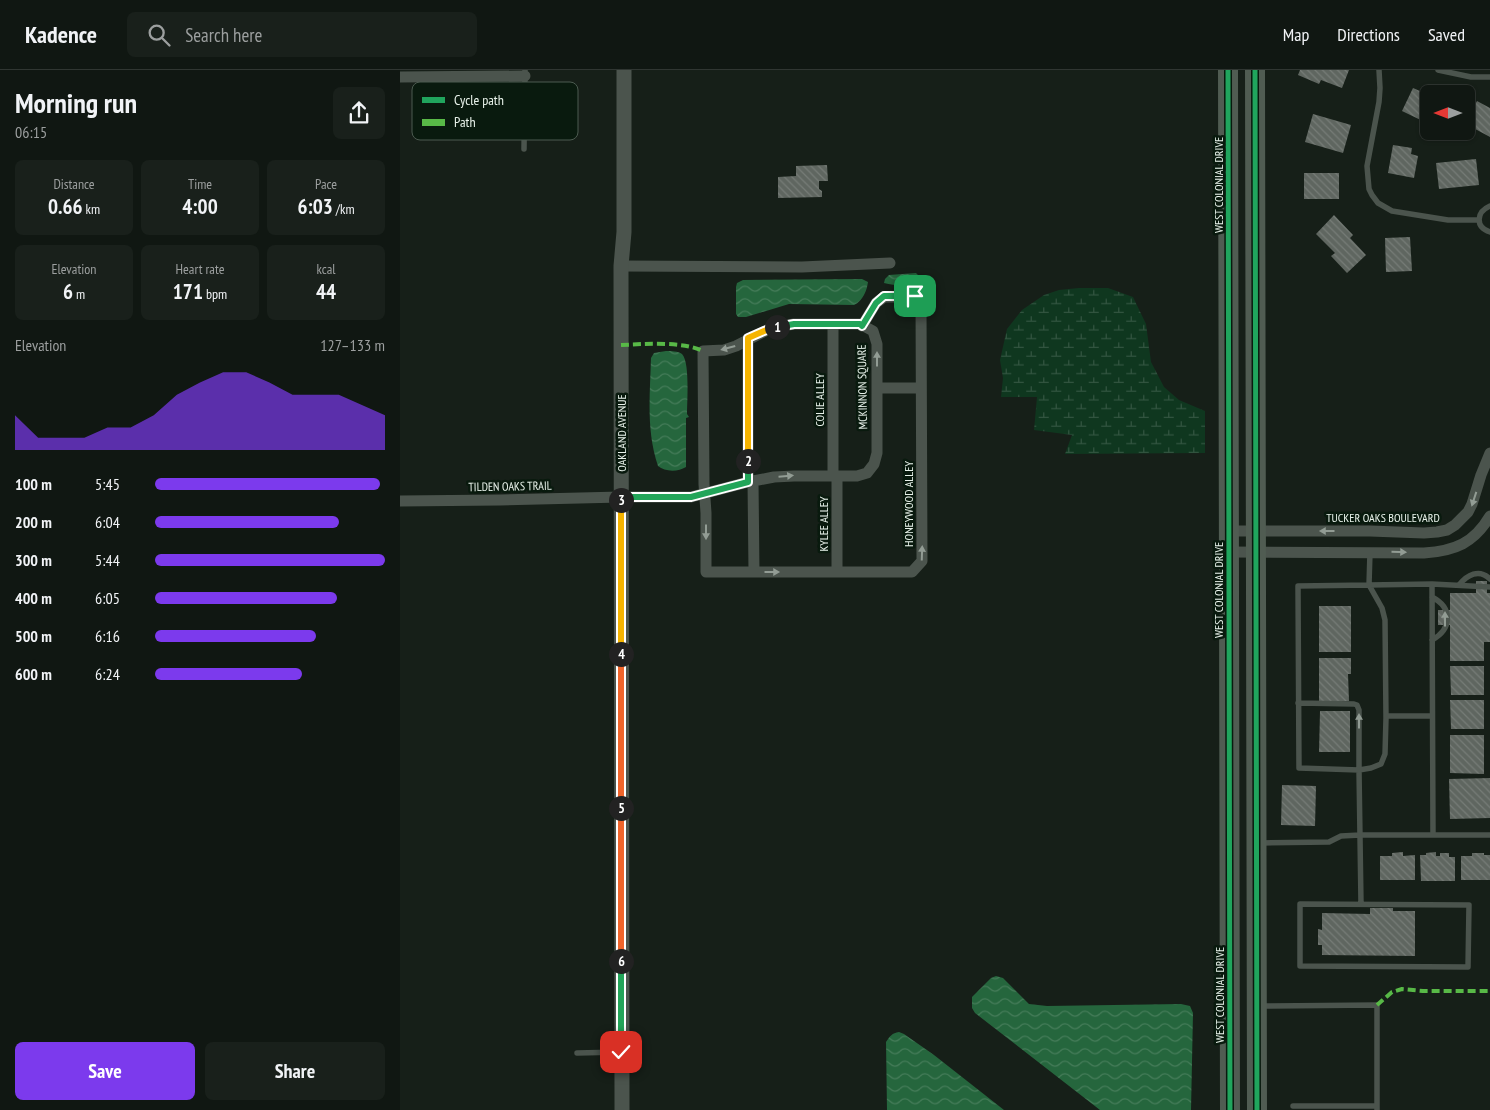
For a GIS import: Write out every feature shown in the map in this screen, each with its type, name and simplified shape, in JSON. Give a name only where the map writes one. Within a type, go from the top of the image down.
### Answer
[{"type":"highway","name":"WEST COLONIAL DRIVE","points":[[1228,70],[1230,1110]]},
{"type":"highway","points":[[1255,70],[1256,1110]]},
{"type":"street","name":"OAKLAND AVENUE","points":[[615,70],[614,232],[621,266]]},
{"type":"street","name":"OAKLAND AVENUE","points":[[622,1110],[621,266],[624,232],[624,70]]},
{"type":"street","points":[[400,77],[525,73]]},
{"type":"street","points":[[621,266],[802,267],[890,263]]},
{"type":"street","name":"HONEYWOOD ALLEY","points":[[704,493],[706,572],[912,572],[922,560],[921,302],[915,296],[884,296],[876,303],[862,326]]},
{"type":"street","points":[[704,493],[703,351],[724,350],[771,328],[794,324],[860,324],[862,326]]},
{"type":"street","name":"COLIE ALLEY","points":[[832,324],[835,476]]},
{"type":"street","name":"MCKINNON SQUARE","points":[[621,497],[691,497],[751,481],[794,476],[856,476],[867,473],[874,464],[877,453],[877,344],[873,331],[862,326]]},
{"type":"street","points":[[748,338],[754,572]]},
{"type":"street","points":[[877,388],[921,388]]},
{"type":"street","name":"TUCKER OAKS BOULEVARD","points":[[1228,531],[1437,532],[1447,530],[1468,512],[1490,453]]},
{"type":"street","name":"KYLEE ALLEY","points":[[835,476],[837,572]]},
{"type":"street","name":"TILDEN OAKS TRAIL","points":[[400,501],[621,497]]},
{"type":"street","points":[[1228,552],[1441,552],[1452,549],[1472,538],[1490,516]]},
{"type":"street","points":[[1370,531],[1370,552]]},
{"type":"lane","points":[[1379,70],[1379,102],[1367,166],[1369,189],[1372,196],[1378,203],[1392,211],[1448,220],[1479,220]]},
{"type":"lane","points":[[1438,70],[1471,77],[1490,77]]},
{"type":"lane","points":[[524,140],[524,149]]},
{"type":"lane","points":[[1490,206],[1483,210],[1479,220],[1481,226],[1490,232]]},
{"type":"lane","points":[[1370,552],[1369,585],[1382,608],[1385,620],[1385,754],[1381,764],[1359,770],[1299,768],[1298,586],[1369,585],[1432,584],[1490,587]]},
{"type":"lane","points":[[1459,585],[1466,576],[1474,573],[1483,574],[1490,579]]},
{"type":"lane","points":[[1432,584],[1433,835]]},
{"type":"lane","points":[[1432,597],[1442,603],[1447,616],[1441,635],[1432,640]]},
{"type":"lane","points":[[1298,703],[1354,704],[1357,705],[1359,710],[1361,904]]},
{"type":"lane","points":[[1386,716],[1432,716]]},
{"type":"lane","points":[[1256,843],[1329,842],[1341,836],[1360,835],[1490,835]]},
{"type":"lane","points":[[1300,904],[1361,904],[1468,905],[1468,967],[1300,966],[1300,904]]},
{"type":"lane","points":[[1256,1006],[1377,1005],[1377,1108],[1293,1106]]},
{"type":"lane","points":[[577,1053],[621,1052]]},
{"type":"green space","points":[[1108,288],[1133,297],[1146,324],[1151,362],[1164,387],[1179,400],[1205,411],[1205,453],[1065,454],[1072,435],[1034,430],[1037,397],[1001,397],[1003,378],[1000,360],[1007,329],[1022,310],[1044,295],[1059,290]]},
{"type":"water","points":[[916,273],[921,278],[920,283],[893,285],[884,283],[889,275]]},
{"type":"water","points":[[862,279],[868,282],[867,288],[862,298],[854,305],[789,304],[746,317],[738,317],[736,314],[736,287],[737,283],[743,280]]},
{"type":"water","points":[[666,351],[682,354],[685,358],[687,373],[687,414],[689,417],[686,418],[686,467],[675,470],[668,470],[658,466],[650,426],[651,358],[654,353]]},
{"type":"water","points":[[996,976],[1003,978],[1029,1004],[1047,1006],[1181,1004],[1190,1006],[1193,1013],[1191,1110],[1100,1110],[975,1013],[972,1008],[972,997],[991,978]]},
{"type":"water","points":[[899,1032],[934,1055],[1004,1110],[887,1110],[886,1042],[891,1035]]},
{"type":"building","points":[[1300,70],[1349,70],[1342,88],[1321,80],[1319,84],[1298,75]]},
{"type":"building","points":[[1413,88],[1420,91],[1420,120],[1402,111]]},
{"type":"building","points":[[1477,101],[1490,108],[1490,137],[1475,129],[1475,105]]},
{"type":"building","points":[[1313,114],[1351,125],[1343,153],[1305,142]]},
{"type":"building","points":[[1393,145],[1412,148],[1411,154],[1418,156],[1414,178],[1388,173]]},
{"type":"building","points":[[1476,159],[1479,185],[1439,189],[1436,163]]},
{"type":"building","points":[[827,165],[828,181],[819,181],[822,197],[778,198],[778,177],[796,176],[796,166]]},
{"type":"building","points":[[1304,173],[1339,173],[1339,199],[1304,199]]},
{"type":"building","points":[[1334,215],[1353,235],[1350,238],[1366,255],[1347,273],[1331,256],[1335,253],[1316,234]]},
{"type":"building","points":[[1410,237],[1412,271],[1386,272],[1385,238]]},
{"type":"building","points":[[1476,581],[1487,581],[1487,593],[1490,593],[1490,642],[1484,642],[1484,661],[1450,661],[1450,625],[1438,625],[1438,610],[1450,610],[1450,593],[1476,593]]},
{"type":"building","points":[[1319,606],[1351,606],[1351,652],[1319,652]]},
{"type":"building","points":[[1319,658],[1351,658],[1351,674],[1348,674],[1349,701],[1319,702]]},
{"type":"building","points":[[1450,666],[1484,666],[1484,695],[1451,695]]},
{"type":"building","points":[[1450,700],[1484,700],[1484,729],[1451,729]]},
{"type":"building","points":[[1320,711],[1350,711],[1350,752],[1319,752]]},
{"type":"building","points":[[1450,735],[1484,735],[1484,774],[1450,773]]},
{"type":"building","points":[[1490,778],[1490,818],[1450,819],[1449,779]]},
{"type":"building","points":[[1282,785],[1316,786],[1315,826],[1281,825]]},
{"type":"building","points":[[1403,852],[1403,856],[1415,855],[1415,880],[1380,880],[1380,856],[1392,856],[1392,853]]},
{"type":"building","points":[[1436,852],[1436,856],[1440,856],[1440,853],[1449,853],[1449,857],[1455,857],[1455,881],[1421,881],[1420,855]]},
{"type":"building","points":[[1472,853],[1490,855],[1490,880],[1461,880],[1461,856],[1472,856]]},
{"type":"building","points":[[1370,908],[1393,908],[1393,911],[1415,911],[1415,956],[1322,955],[1322,945],[1318,945],[1318,929],[1322,930],[1322,913],[1370,914]]},
{"type":"marked path","points":[[621,345],[674,344],[703,351]]},
{"type":"marked path","points":[[1377,1005],[1392,992],[1402,989],[1423,991],[1490,991]]},
{"type":"cycle path","points":[[1228,70],[1230,1110]]},
{"type":"cycle path","points":[[1255,70],[1257,1110]]},
{"type":"route","points":[[621,1052],[621,497],[691,497],[748,482],[748,338],[771,328],[794,324],[860,324],[862,326],[876,303],[884,296],[915,296]]}]
